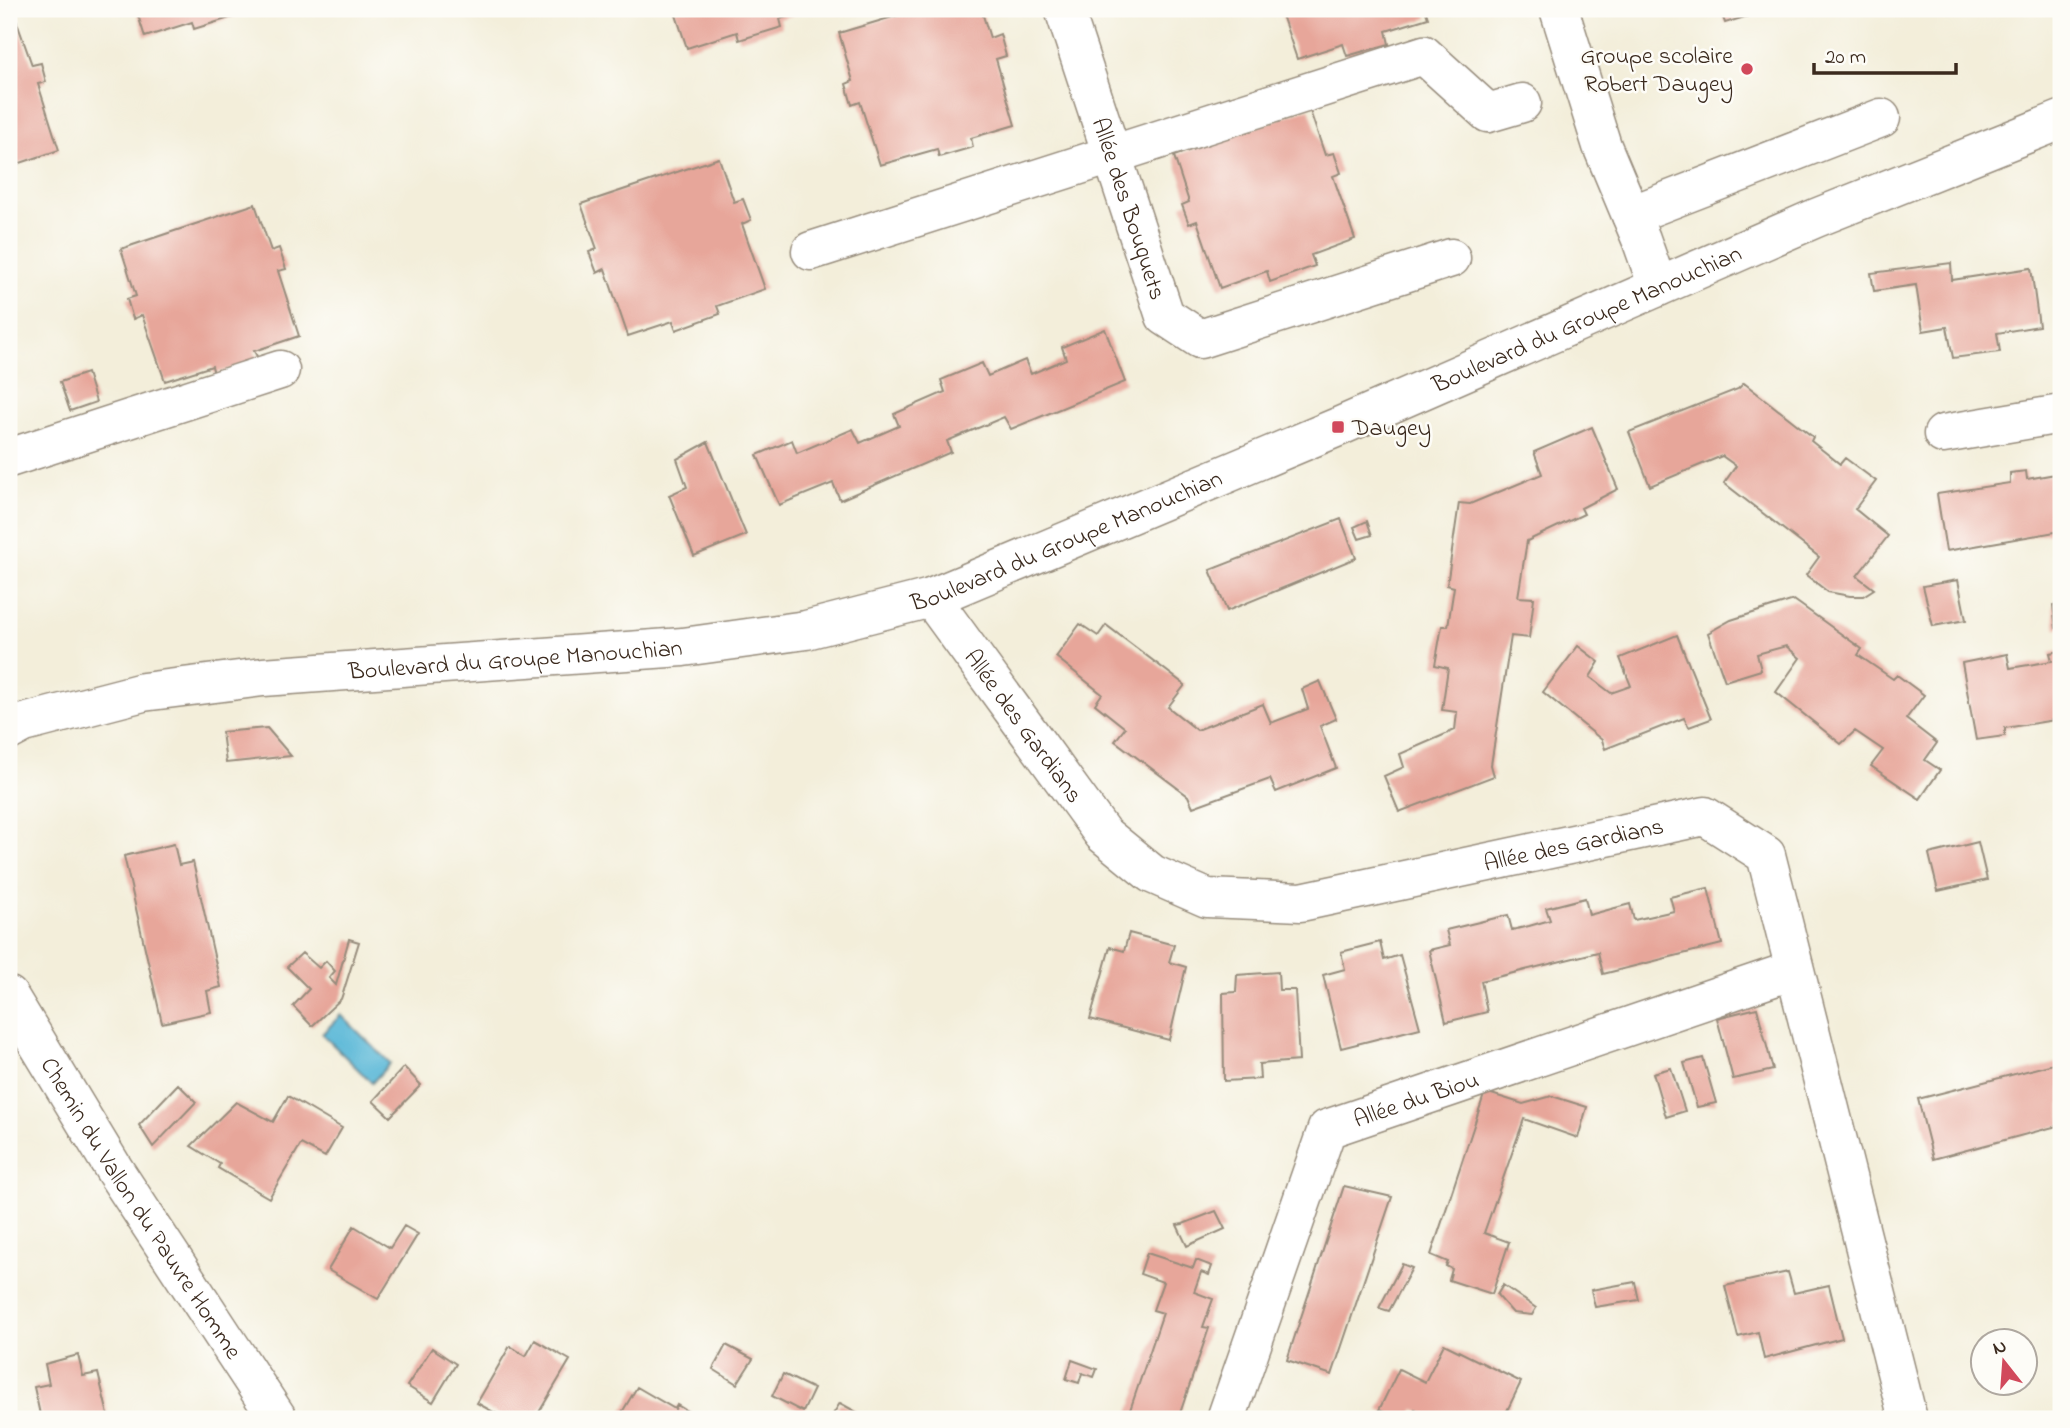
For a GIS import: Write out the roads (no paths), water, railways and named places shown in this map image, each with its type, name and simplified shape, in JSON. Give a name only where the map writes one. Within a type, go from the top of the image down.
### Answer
[{"type":"street","name":"Allée des Bouquets","points":[[1064,9],[1165,316],[1200,339],[1451,258]]},
{"type":"street","points":[[1559,9],[1602,146],[1658,287]]},
{"type":"street","points":[[811,251],[1424,55],[1488,114],[1522,103]]},
{"type":"street","points":[[1630,215],[1881,118]]},
{"type":"street","name":"Boulevard du Groupe Manouchian","points":[[9,732],[24,723],[143,692],[262,677],[683,647],[806,629],[931,598],[1338,427],[1816,218],[2061,120]]},
{"type":"street","points":[[9,458],[280,370]]},
{"type":"street","points":[[1943,434],[2061,414]]},
{"type":"street","name":"Allée des Gardians","points":[[931,598],[1103,834],[1152,874],[1207,898],[1301,902],[1705,816],[1766,856],[1908,1419]]},
{"type":"street","name":"Allée du Biou","points":[[1226,1419],[1327,1129],[1794,970]]},
{"type":"street","name":"Chemin du Vallon du Pauvre Homme","points":[[9,996],[115,1171],[278,1419]]},
{"type":"water","points":[[341,1015],[390,1063],[372,1083],[322,1034]]},
{"type":"place","name":"Groupe scolaire Robert Daugey","points":[[1747,69]]},
{"type":"place","name":"Daugey","points":[[1338,427]]}]
